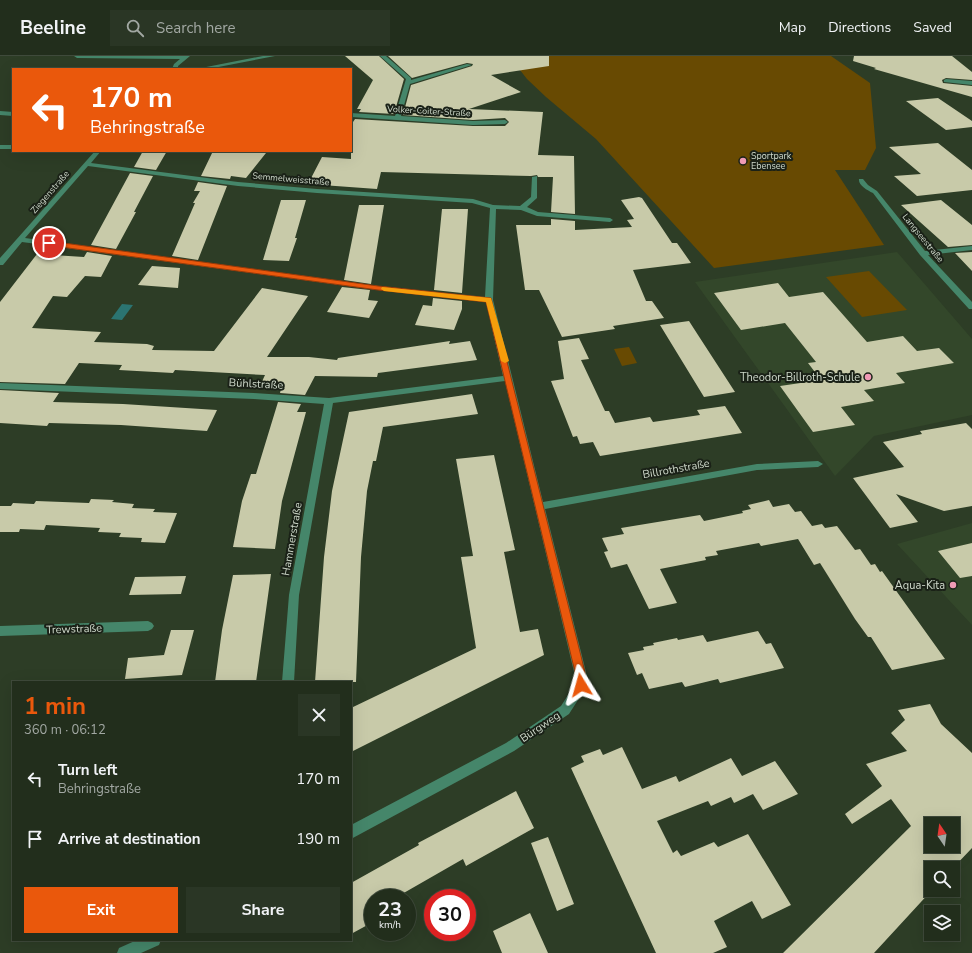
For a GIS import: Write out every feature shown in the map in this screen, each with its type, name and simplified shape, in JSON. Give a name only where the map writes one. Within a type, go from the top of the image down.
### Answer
[{"type":"street","points":[[77,56],[186,57]]},
{"type":"street","points":[[205,68],[272,56]]},
{"type":"street","points":[[383,56],[409,79],[397,119]]},
{"type":"street","points":[[175,68],[186,57]]},
{"type":"street","points":[[408,83],[468,65]]},
{"type":"street","points":[[946,81],[972,83]]},
{"type":"street","points":[[0,114],[12,114]]},
{"type":"street","name":"Volker-Coiter-Straße","points":[[352,115],[473,123],[505,122]]},
{"type":"street","points":[[0,147],[12,147]]},
{"type":"street","name":"Ziegenstraße","points":[[0,263],[97,152]]},
{"type":"street","name":"Semmelweisstraße","points":[[87,164],[238,184],[317,191],[473,201],[493,207],[522,208],[537,214],[610,220]]},
{"type":"street","points":[[522,208],[534,198],[535,177]]},
{"type":"street","name":"Langseestraße","points":[[862,180],[866,186],[875,192],[923,253],[972,307]]},
{"type":"street","points":[[21,240],[378,288],[489,300],[493,207]]},
{"type":"street","points":[[923,253],[972,248]]},
{"type":"street","name":"Bürgweg","points":[[352,831],[510,747],[565,710],[581,685],[580,672],[489,300]]},
{"type":"street","name":"Bühlstraße","points":[[0,386],[254,396],[329,401],[509,378]]},
{"type":"street","name":"Hammerstraße","points":[[288,681],[294,594],[329,401]]},
{"type":"street","name":"Billrothstraße","points":[[540,506],[758,467],[818,464]]},
{"type":"street","name":"Trewstraße","points":[[0,631],[148,626]]},
{"type":"street","points":[[124,953],[152,941]]},
{"type":"shaded area","name":"Sportpark Ebensee","points":[[509,56],[831,56],[870,83],[876,148],[865,170],[835,170],[884,245],[714,268],[596,139],[527,79]]},
{"type":"shaded area","name":"Theodor-Billroth-Schule","points":[[897,252],[972,339],[972,415],[874,436],[835,476],[695,282]]},
{"type":"shaded area","points":[[869,271],[907,310],[862,317],[826,277]]},
{"type":"shaded area","points":[[629,347],[637,363],[622,366],[614,349]]},
{"type":"shaded area","name":"Aqua-Kita","points":[[972,523],[972,625],[897,544]]},
{"type":"water","points":[[122,304],[133,305],[122,320],[111,319]]},
{"type":"building","points":[[345,56],[379,56],[404,79],[394,114],[359,112],[361,109],[357,109],[373,80]]},
{"type":"building","points":[[388,56],[549,56],[549,66],[491,75],[521,92],[469,109],[543,112],[538,155],[574,156],[575,214],[551,212],[553,177],[538,177],[537,175],[381,172],[377,189],[308,184],[322,157],[351,159],[352,124],[355,119],[473,126],[505,126],[509,122],[505,118],[473,120],[403,115],[411,85],[472,66],[473,64],[467,63],[412,78]]},
{"type":"building","points":[[854,56],[952,56],[972,72],[972,80],[946,78],[942,80],[943,83],[972,86],[972,97],[874,69],[876,68],[853,61]]},
{"type":"building","points":[[938,98],[972,121],[972,127],[946,130],[906,101]]},
{"type":"building","points":[[938,143],[972,170],[972,190],[917,196],[894,176],[921,174],[889,147]]},
{"type":"building","points":[[142,152],[166,152],[156,170],[134,167]]},
{"type":"building","points":[[213,152],[266,153],[246,178],[231,176],[230,179],[201,176]]},
{"type":"building","points":[[130,173],[153,176],[116,249],[91,245]]},
{"type":"building","points":[[198,182],[227,186],[198,260],[172,256],[195,203],[193,203],[200,191],[194,191]]},
{"type":"building","points":[[639,197],[642,198],[672,243],[677,243],[691,263],[633,270],[646,301],[652,301],[664,318],[613,326],[615,329],[562,337],[539,290],[525,290],[516,225],[551,225],[551,219],[575,221],[575,230],[632,227],[627,220],[634,219],[621,200]]},
{"type":"building","points":[[281,200],[306,200],[295,238],[297,238],[289,261],[263,260]]},
{"type":"building","points":[[941,200],[972,225],[972,245],[948,247],[901,205]]},
{"type":"building","points":[[359,205],[384,205],[371,284],[344,280]]},
{"type":"building","points":[[442,209],[468,209],[462,293],[434,290]]},
{"type":"building","points":[[87,252],[112,256],[101,277],[85,276],[67,297],[53,296],[32,328],[101,332],[94,342],[147,344],[154,346],[152,350],[214,351],[262,288],[308,296],[267,357],[309,357],[337,360],[338,358],[450,341],[449,344],[470,341],[477,360],[378,373],[377,377],[315,376],[305,395],[280,393],[281,389],[259,388],[265,375],[175,370],[173,373],[119,370],[122,365],[79,363],[65,384],[0,382],[0,302],[37,254],[84,257]]},
{"type":"building","points":[[972,252],[972,271],[955,253]]},
{"type":"building","points":[[152,266],[180,268],[178,288],[138,285]]},
{"type":"building","points":[[778,283],[789,297],[823,292],[867,342],[903,336],[917,351],[939,348],[954,363],[896,373],[905,383],[864,390],[874,401],[841,407],[855,425],[813,432],[780,386],[821,380],[808,363],[816,362],[785,323],[741,330],[714,293]]},
{"type":"building","points":[[342,287],[370,290],[368,300],[378,301],[369,318],[327,312]]},
{"type":"building","points":[[433,298],[462,301],[462,309],[454,330],[415,325],[423,305],[432,306]]},
{"type":"building","points":[[689,321],[735,392],[704,397],[660,325]]},
{"type":"building","points":[[579,338],[589,359],[581,360],[605,411],[609,411],[615,423],[650,417],[653,422],[700,415],[697,410],[725,406],[742,433],[600,456],[593,442],[580,444],[577,436],[573,437],[551,381],[564,379],[558,341]]},
{"type":"building","points":[[0,390],[59,393],[53,402],[123,404],[217,410],[207,431],[121,425],[49,423],[47,426],[0,423]]},
{"type":"building","points":[[472,394],[478,414],[383,427],[376,461],[373,461],[367,491],[361,557],[356,682],[315,681],[324,557],[332,491],[349,412]]},
{"type":"building","points":[[278,402],[301,404],[297,412],[306,412],[282,501],[275,549],[233,547],[242,501],[251,474],[256,474]]},
{"type":"building","points":[[966,423],[972,429],[972,506],[944,511],[896,494],[918,522],[890,528],[853,478],[904,467],[883,442],[922,434],[920,431]]},
{"type":"building","points":[[494,455],[515,550],[504,552],[520,632],[538,629],[544,655],[352,751],[352,708],[476,648],[461,557],[473,556],[456,459]]},
{"type":"building","points":[[91,499],[114,500],[112,502],[134,504],[132,508],[155,509],[153,512],[177,513],[165,543],[141,542],[142,538],[119,537],[121,533],[98,532],[100,528],[46,525],[44,530],[20,529],[19,532],[0,532],[0,506],[11,506],[13,503],[34,504],[36,501],[89,503]]},
{"type":"building","points":[[769,500],[773,507],[789,504],[795,512],[801,511],[812,526],[822,524],[825,528],[837,526],[855,550],[860,549],[871,565],[875,564],[880,572],[882,571],[945,659],[892,670],[871,637],[868,637],[855,619],[820,563],[814,565],[798,539],[761,546],[759,543],[716,551],[718,555],[705,557],[706,560],[660,569],[677,603],[649,609],[627,564],[611,568],[604,552],[608,551],[602,538],[624,534],[621,528],[700,515],[704,521],[743,513],[742,511],[751,509],[748,505]]},
{"type":"building","points":[[972,543],[972,576],[960,578],[938,551]]},
{"type":"building","points":[[271,574],[256,681],[215,681],[222,630],[233,575]]},
{"type":"building","points":[[186,576],[181,594],[129,595],[135,577]]},
{"type":"building","points":[[171,630],[194,630],[182,675],[125,679],[128,658],[164,655]]},
{"type":"building","points":[[758,631],[766,644],[771,643],[784,668],[720,683],[718,679],[685,687],[682,682],[649,689],[642,673],[637,675],[628,653],[644,650],[643,647],[654,645],[653,643],[677,638],[678,640],[703,635],[707,642]]},
{"type":"building","points":[[930,704],[941,724],[972,753],[972,848],[960,861],[924,861],[924,897],[926,897],[874,953],[783,953],[911,826],[891,799],[852,824],[845,814],[882,786],[866,764],[907,751],[891,733],[905,720],[898,710]]},
{"type":"building","points":[[622,747],[642,789],[676,776],[679,782],[731,758],[742,776],[775,761],[798,794],[763,810],[753,794],[734,803],[731,797],[711,806],[708,801],[657,821],[673,853],[677,850],[681,856],[714,842],[718,847],[748,834],[791,905],[762,919],[752,901],[714,921],[727,947],[713,953],[656,953],[571,768],[584,762],[581,756],[600,749],[603,755]]},
{"type":"building","points":[[516,791],[534,828],[466,866],[463,859],[411,889],[364,889],[364,927],[352,933],[352,882],[419,845],[418,843]]},
{"type":"building","points":[[548,837],[574,904],[557,911],[531,843]]},
{"type":"building","points":[[530,913],[548,953],[502,953],[493,931]]},
{"type":"slow traffic","points":[[384,289],[489,300],[505,361]]},
{"type":"place","name":"Sportpark Ebensee","points":[[743,161]]},
{"type":"place","name":"Theodor-Billroth-Schule","points":[[868,377]]},
{"type":"place","name":"Aqua-Kita","points":[[953,585]]},
{"type":"route","points":[[49,243],[292,277],[489,300],[493,311],[580,672],[581,685]]}]
